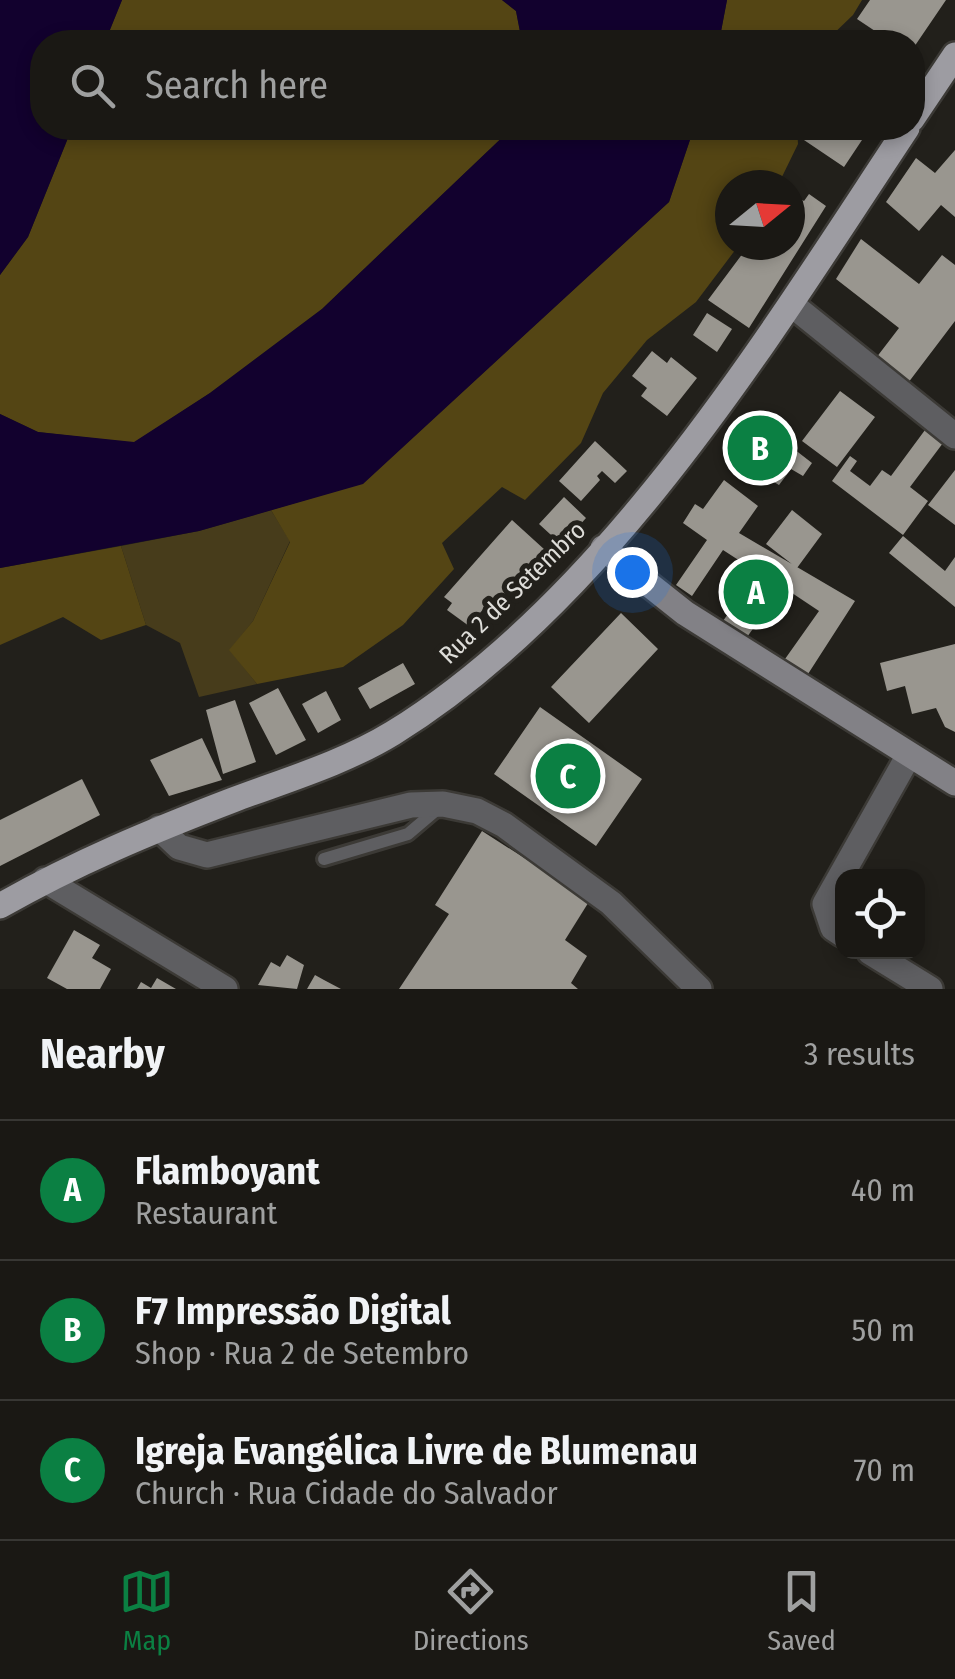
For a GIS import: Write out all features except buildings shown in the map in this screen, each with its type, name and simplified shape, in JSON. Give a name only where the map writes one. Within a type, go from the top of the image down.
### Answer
[{"type":"main road","points":[[925,100],[955,55]]},
{"type":"main road","name":"Rua 2 de Setembro","points":[[0,906],[44,880],[159,828],[352,754],[392,733],[496,656],[603,548],[674,462],[790,304],[899,140]]},
{"type":"street","points":[[790,304],[955,436]]},
{"type":"street","points":[[603,548],[684,613],[955,783]]},
{"type":"street","points":[[845,869],[909,755]]},
{"type":"street","points":[[159,828],[179,847],[207,855],[411,805],[443,804],[477,811],[611,903],[700,989]]},
{"type":"street","points":[[44,880],[225,989]]},
{"type":"street","points":[[835,888],[826,904],[835,930]]},
{"type":"street","points":[[881,959],[930,989]]},
{"type":"lane","points":[[324,859],[408,834],[443,804]]},
{"type":"shaded area","points":[[0,0],[122,0],[110,30],[30,30],[30,140],[67,140],[28,237],[0,275]]},
{"type":"shaded area","points":[[122,0],[502,0],[516,11],[520,30],[110,30]]},
{"type":"shaded area","points":[[502,0],[727,0],[721,30],[520,30],[516,11]]},
{"type":"shaded area","points":[[727,0],[862,0],[837,30],[721,30]]},
{"type":"shaded area","points":[[67,140],[499,140],[322,309],[210,393],[134,443],[38,432],[0,414],[0,275],[28,237]]},
{"type":"shaded area","points":[[499,140],[690,140],[669,202],[363,484],[199,531],[0,568],[0,414],[38,432],[134,442],[210,393],[322,309]]},
{"type":"shaded area","points":[[690,140],[798,140],[785,170],[715,170],[715,260],[728,260],[696,302],[647,340],[603,393],[581,443],[525,500],[502,487],[442,543],[454,569],[403,625],[343,667],[257,684],[229,650],[253,621],[290,542],[271,510],[363,483],[669,202]]},
{"type":"shaded area","points":[[271,510],[290,541],[253,621],[230,650],[257,684],[199,697],[180,643],[146,625],[121,546],[199,531]]},
{"type":"shaded area","points":[[121,546],[146,625],[101,640],[63,617],[0,645],[0,568]]},
{"type":"place","name":"F7 Impressão Digital","points":[[760,448]]},
{"type":"place","name":"Flamboyant","points":[[756,592]]},
{"type":"place","name":"Igreja Evangélica Livre de Blumenau","points":[[568,776]]}]
